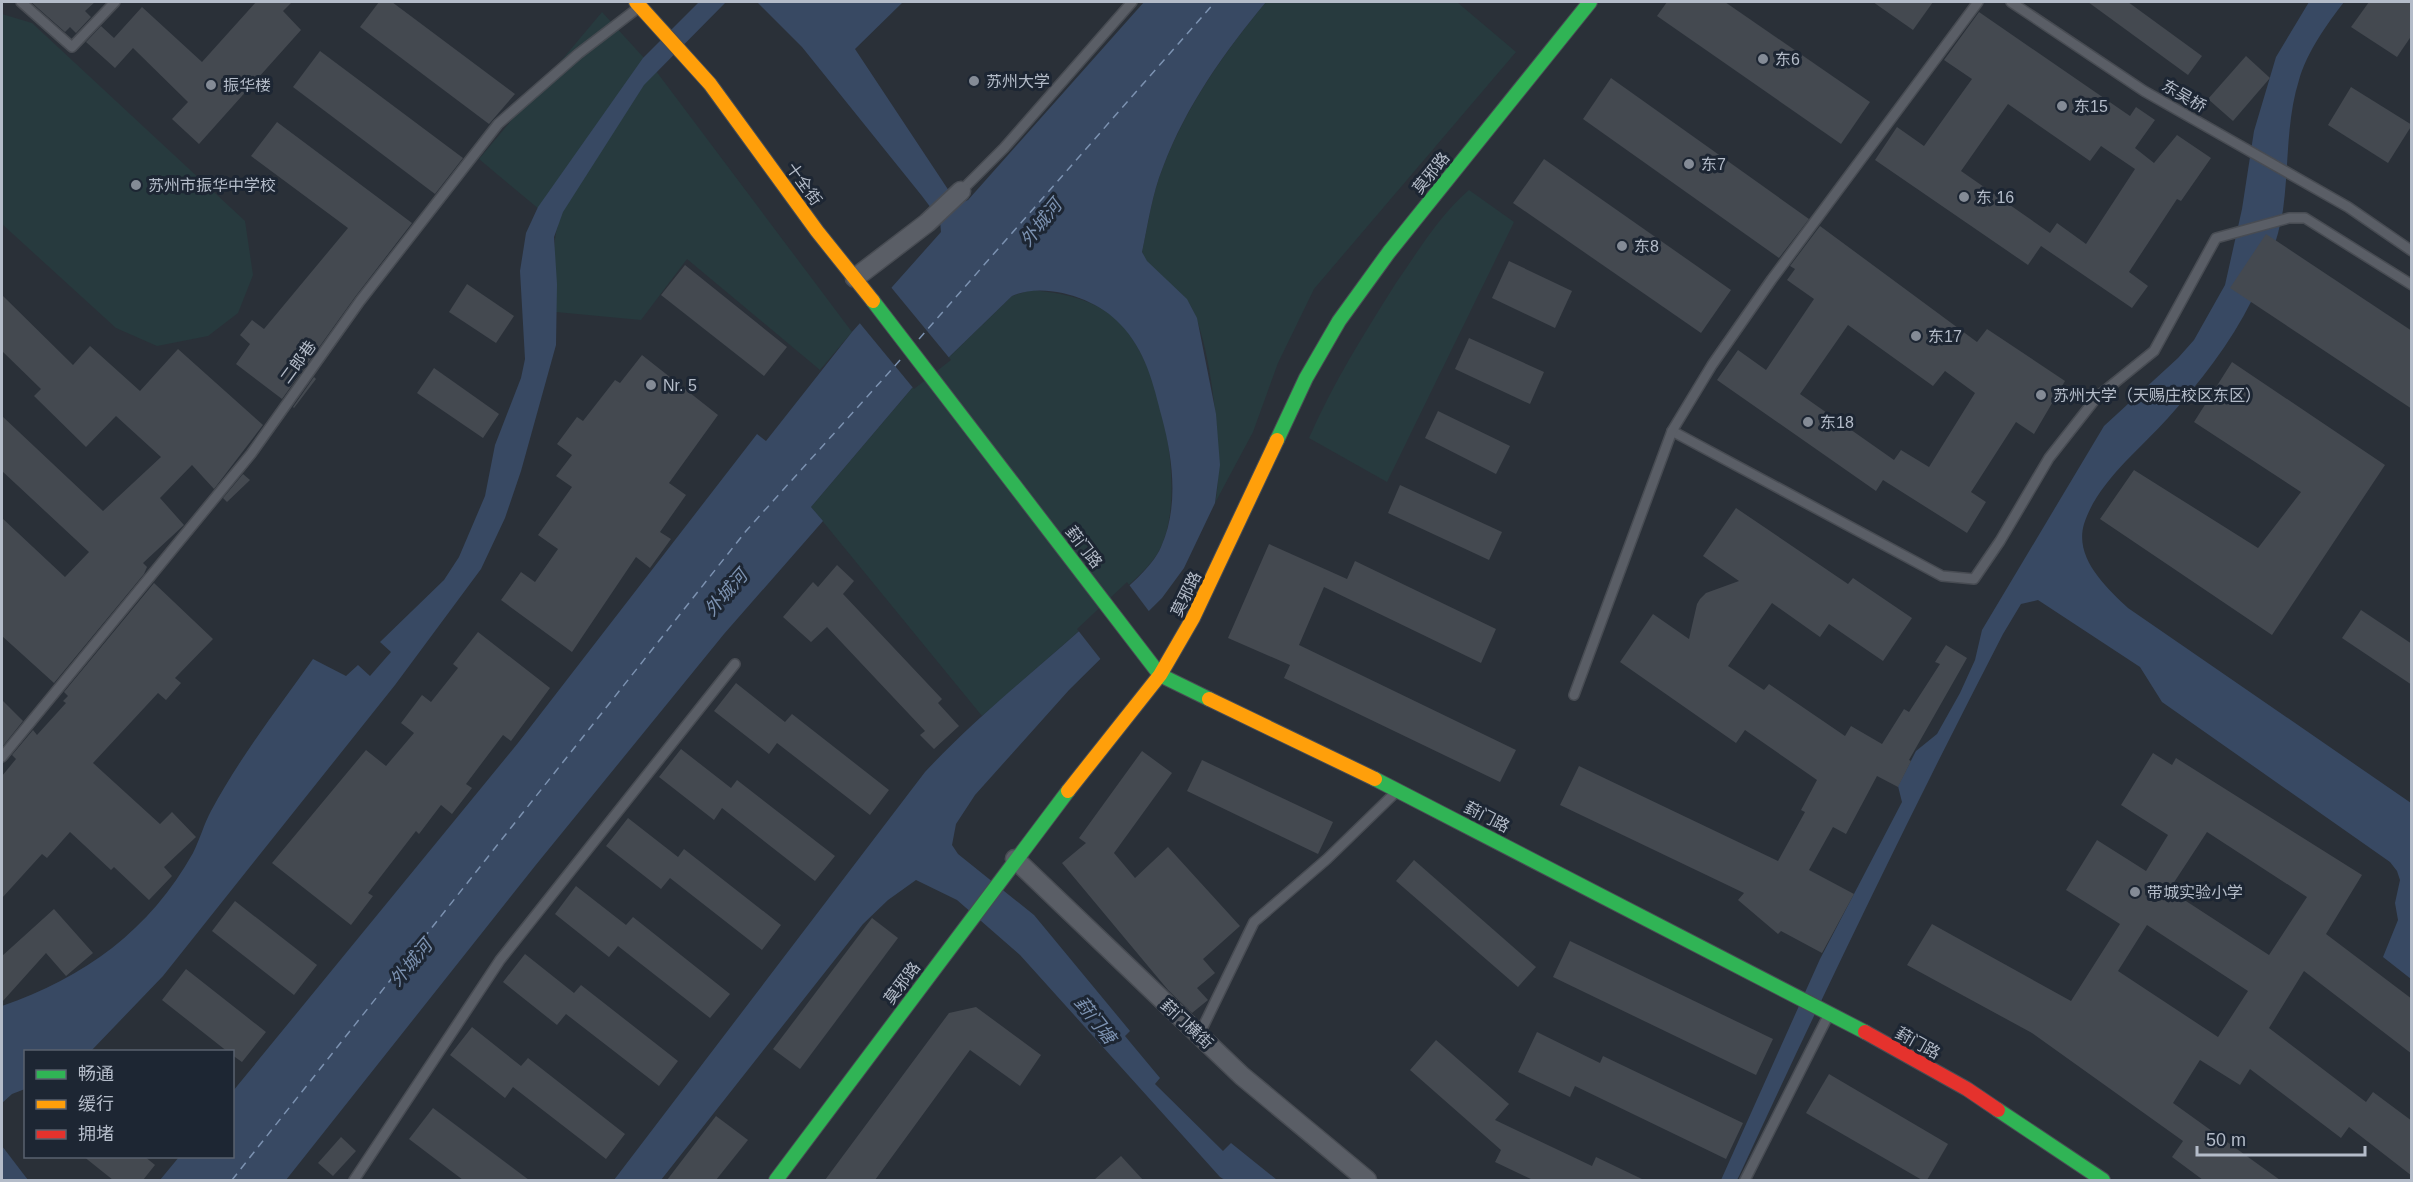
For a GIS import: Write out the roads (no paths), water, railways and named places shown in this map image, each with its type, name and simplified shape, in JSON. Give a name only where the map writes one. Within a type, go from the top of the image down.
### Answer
[{"type":"main road","name":"莫邪路","points":[[776,1180],[1015,859],[1160,675],[1194,618],[1306,378],[1339,321],[1389,252],[1590,2]]},
{"type":"main road","name":"十全街","points":[[638,4],[710,84],[859,283],[943,389]]},
{"type":"main road","name":"葑门路","points":[[943,389],[1160,675],[1397,790],[1826,1010],[1967,1089],[2103,1180]]},
{"type":"street","points":[[859,283],[961,191]]},
{"type":"street","name":"葑门横街","points":[[1015,859],[1199,1035],[1367,1180]]},
{"type":"lane","points":[[21,2],[72,47],[115,2]]},
{"type":"lane","points":[[961,191],[1004,148],[1132,2]]},
{"type":"lane","points":[[1574,695],[1672,430],[1712,365],[1772,279],[1978,2]]},
{"type":"lane","name":"东吴桥","points":[[2011,2],[2144,91],[2348,207],[2412,251]]},
{"type":"lane","name":"二郎巷","points":[[2,757],[251,454],[360,301],[498,124],[638,4]]},
{"type":"lane","points":[[1672,430],[1942,576],[1974,579],[2000,541],[2049,458],[2097,397],[2154,351],[2216,238],[2234,231],[2289,218],[2306,218],[2412,285]]},
{"type":"lane","points":[[354,1180],[500,960],[735,664]]},
{"type":"lane","points":[[1199,1035],[1254,922],[1328,860],[1397,790]]},
{"type":"lane","points":[[1744,1180],[1826,1010]]},
{"type":"water","points":[[699,2],[726,2],[644,85],[563,212],[554,237],[557,284],[556,345],[521,471],[505,518],[481,569],[395,685],[163,976],[92,1050],[24,1050],[24,1089],[12,1094],[2,1103],[2,1006],[32,995],[87,966],[135,928],[176,881],[193,853],[211,811],[234,771],[313,659],[346,676],[358,665],[370,676],[391,652],[380,642],[444,580],[459,557],[485,496],[495,445],[521,378],[525,359],[520,271],[526,233],[538,207],[643,58]]},
{"type":"water","points":[[757,2],[903,2],[855,49],[955,200],[961,203],[968,200],[1144,2],[1266,2],[1221,60],[1172,144],[1159,177],[1142,252],[1147,261],[1187,299],[1197,318],[1216,414],[1220,465],[1215,503],[1184,568],[1162,598],[1069,690],[975,795],[956,824],[952,845],[958,854],[1034,915],[1130,1031],[1125,1036],[1160,1078],[1155,1084],[1223,1151],[1231,1143],[1277,1180],[1225,1180],[1220,1177],[1020,955],[957,900],[916,880],[888,900],[863,924],[661,1180],[614,1180],[925,772],[969,728],[1138,577],[1161,547],[1170,516],[1171,466],[1159,405],[1142,356],[1129,334],[1110,315],[1098,307],[1069,295],[1039,290],[1012,296],[948,358],[912,388],[811,507],[823,521],[724,634],[535,866],[286,1180],[160,1180],[178,1158],[234,1158],[234,1090],[518,743],[757,434],[766,441],[852,332],[941,232],[940,220],[922,196],[802,47]]},
{"type":"water","points":[[2309,2],[2344,2],[2312,49],[2299,80],[2292,112],[2281,222],[2262,278],[2234,332],[2203,376],[2168,418],[2120,468],[2099,495],[2090,509],[2082,537],[2084,549],[2094,571],[2128,608],[2411,803],[2411,979],[2383,957],[2398,920],[2395,903],[2400,880],[2390,862],[2162,702],[2140,667],[2038,600],[2021,604],[2003,634],[1902,835],[1737,1180],[1721,1180],[1820,959],[1902,802],[1898,786],[1916,751],[1937,734],[1960,693],[1975,660],[1982,630],[2104,426],[2178,358],[2194,340],[2225,285],[2242,209],[2254,131],[2276,57]]},
{"type":"water","points":[[2,1146],[28,1180],[2,1180]]},
{"type":"place","name":"东6","points":[[1763,59]]},
{"type":"place","name":"苏州大学","points":[[974,81]]},
{"type":"place","name":"振华楼","points":[[211,85]]},
{"type":"place","name":"东15","points":[[2062,106]]},
{"type":"place","name":"东7","points":[[1689,164]]},
{"type":"place","name":"苏州市振华中学校","points":[[136,185]]},
{"type":"place","name":"东 16","points":[[1964,197]]},
{"type":"place","name":"东8","points":[[1622,246]]},
{"type":"place","name":"东17","points":[[1916,336]]},
{"type":"place","name":"Nr. 5","points":[[651,385]]},
{"type":"place","name":"苏州大学（天赐庄校区东区）","points":[[2041,395]]},
{"type":"place","name":"东18","points":[[1808,422]]},
{"type":"place","name":"带城实验小学","points":[[2135,892]]},
{"type":"water label","name":"外城河","points":[[1041,223]]},
{"type":"water label","name":"外城河","points":[[726,593]]},
{"type":"water label","name":"外城河","points":[[411,963]]},
{"type":"water label","name":"葑门塘","points":[[1095,1020]]}]
